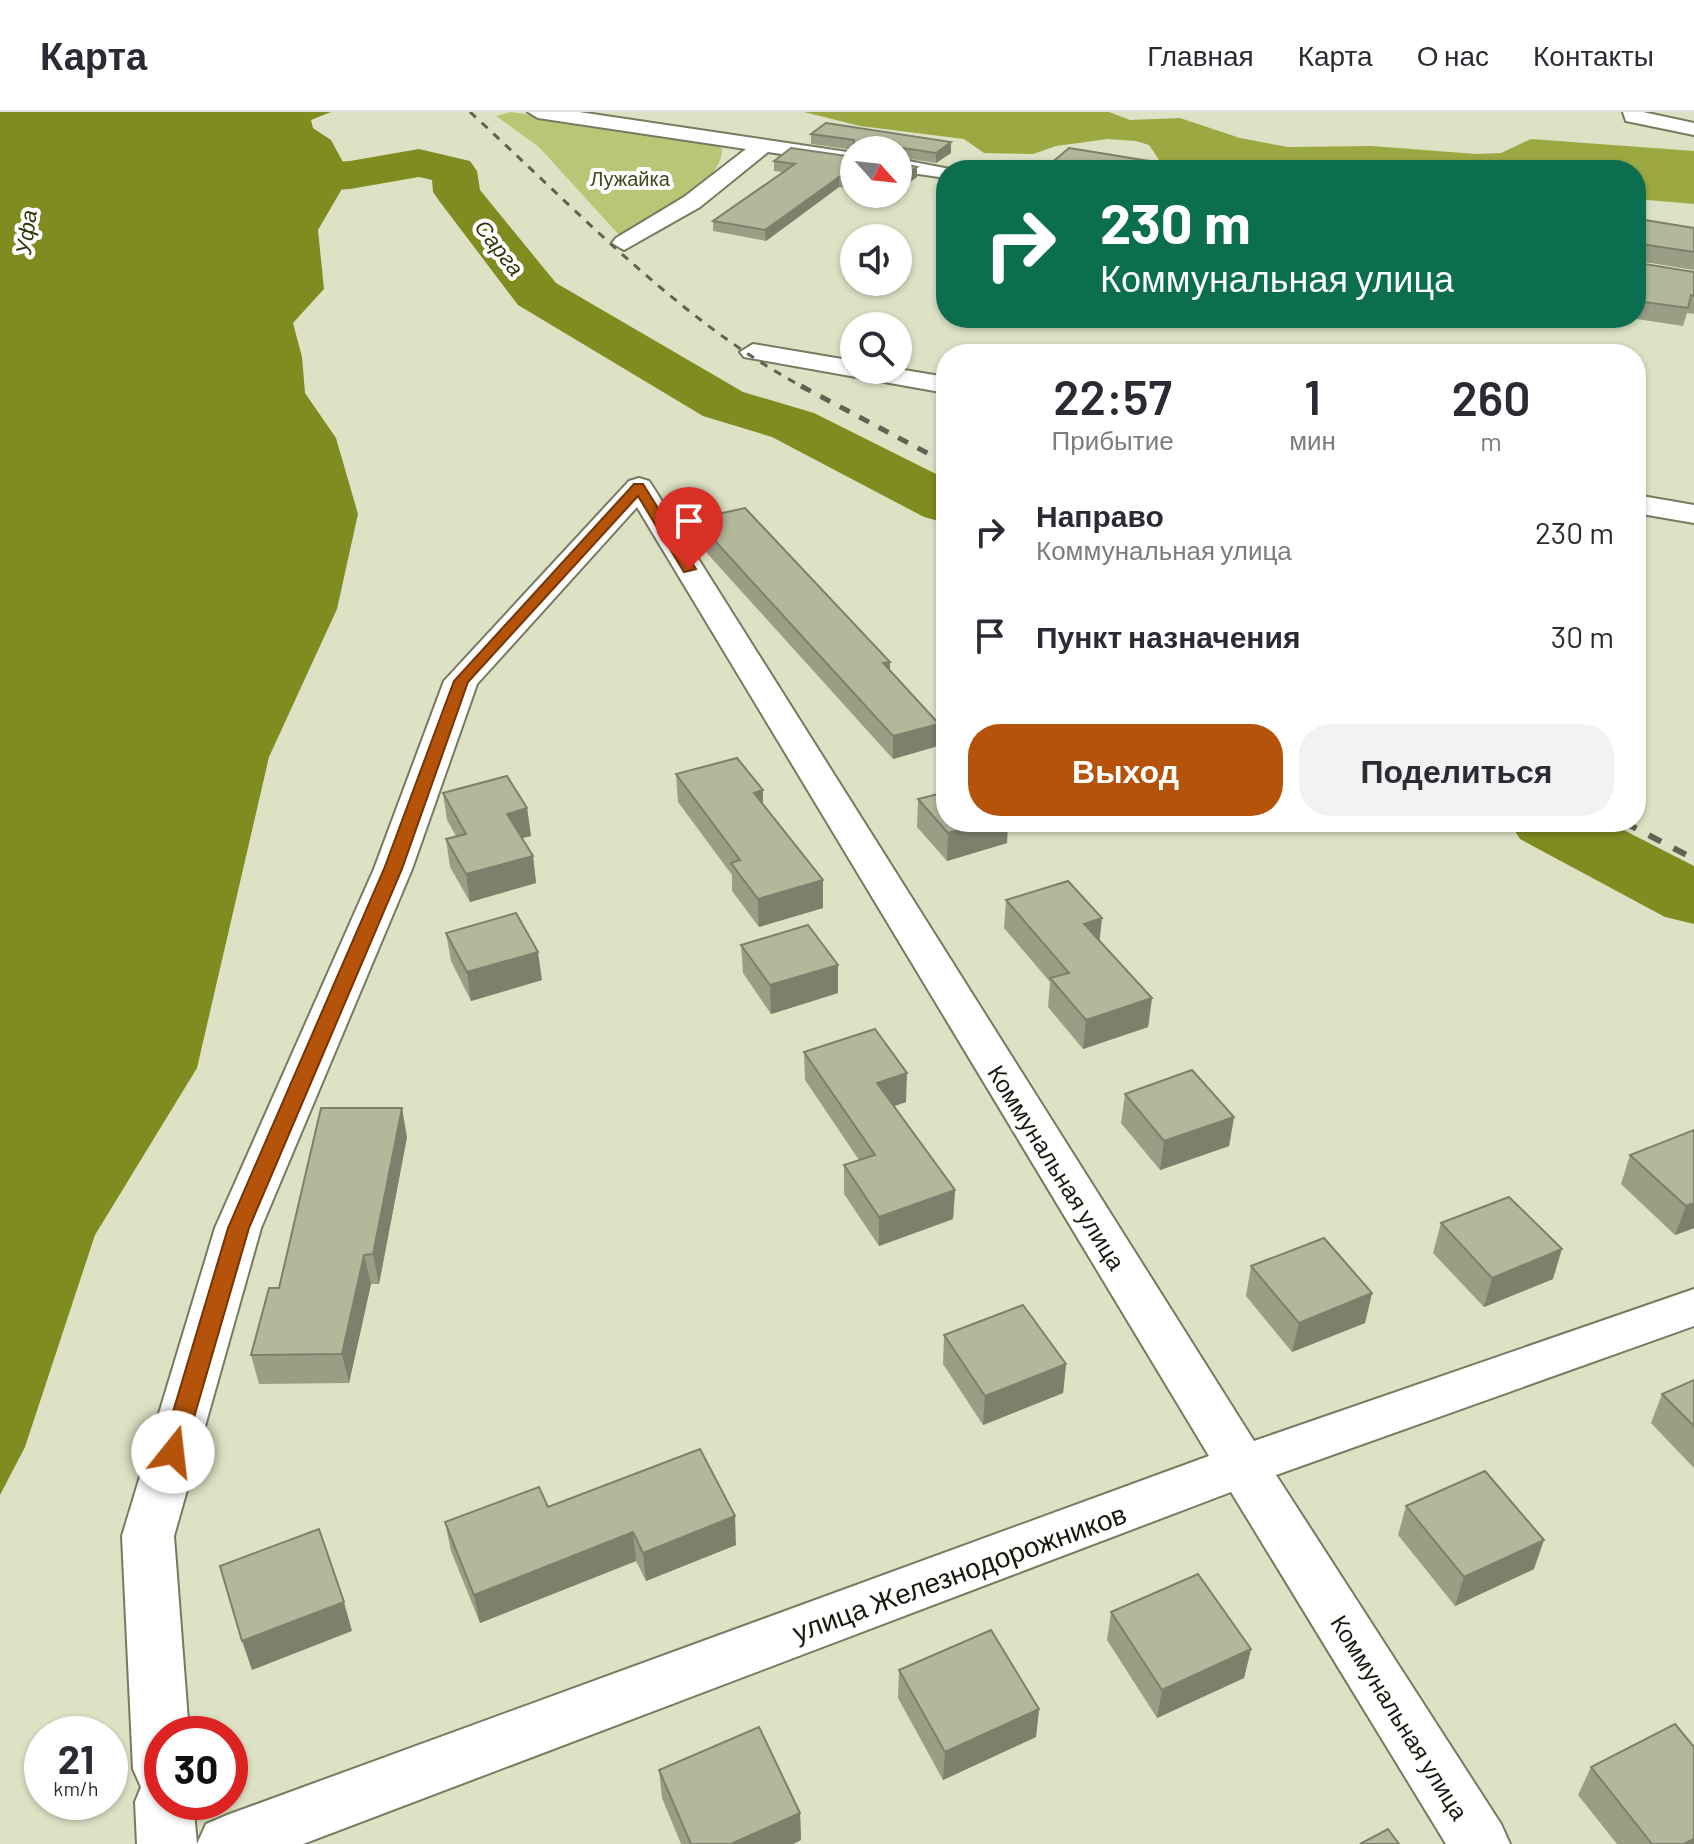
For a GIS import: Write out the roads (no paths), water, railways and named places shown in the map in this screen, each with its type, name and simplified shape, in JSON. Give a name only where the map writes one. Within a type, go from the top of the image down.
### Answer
[{"type":"street","points":[[538,112],[840,157]]},
{"type":"street","points":[[1633,112],[1633,117],[1648,122],[1694,129]]},
{"type":"street","points":[[624,243],[692,202],[764,145]]},
{"type":"street","points":[[912,167],[936,171]]},
{"type":"street","points":[[753,352],[840,367]]},
{"type":"street","points":[[912,379],[936,383]]},
{"type":"street","name":"Коммунальная улица","points":[[159,1716],[148,1536],[238,1228],[393,869],[461,681],[639,487],[1242,1466],[1480,1844]]},
{"type":"street","points":[[1646,506],[1694,514]]},
{"type":"street","name":"улица Железнодорожников","points":[[227,1844],[1242,1466],[1694,1307]]},
{"type":"street","points":[[165,1820],[167,1844]]},
{"type":"water","name":"Уфа","points":[[0,112],[331,112],[311,120],[313,128],[331,140],[350,175],[318,230],[324,289],[293,323],[302,357],[305,393],[336,438],[358,514],[337,609],[269,757],[197,1068],[95,1235],[25,1447],[0,1495]]},
{"type":"waterway","name":"Сарга","points":[[232,183],[350,175],[419,163],[454,171],[457,192],[537,294],[723,404],[793,425],[936,499]]},
{"type":"waterway","name":"Сарга","points":[[1567,832],[1694,899]]},
{"type":"railway","points":[[470,112],[671,297],[759,361],[805,388]]},
{"type":"railway","points":[[801,386],[936,458]]},
{"type":"railway","points":[[1643,832],[1694,859]]},
{"type":"park label","name":"Лужайка","points":[[630,178]]}]
